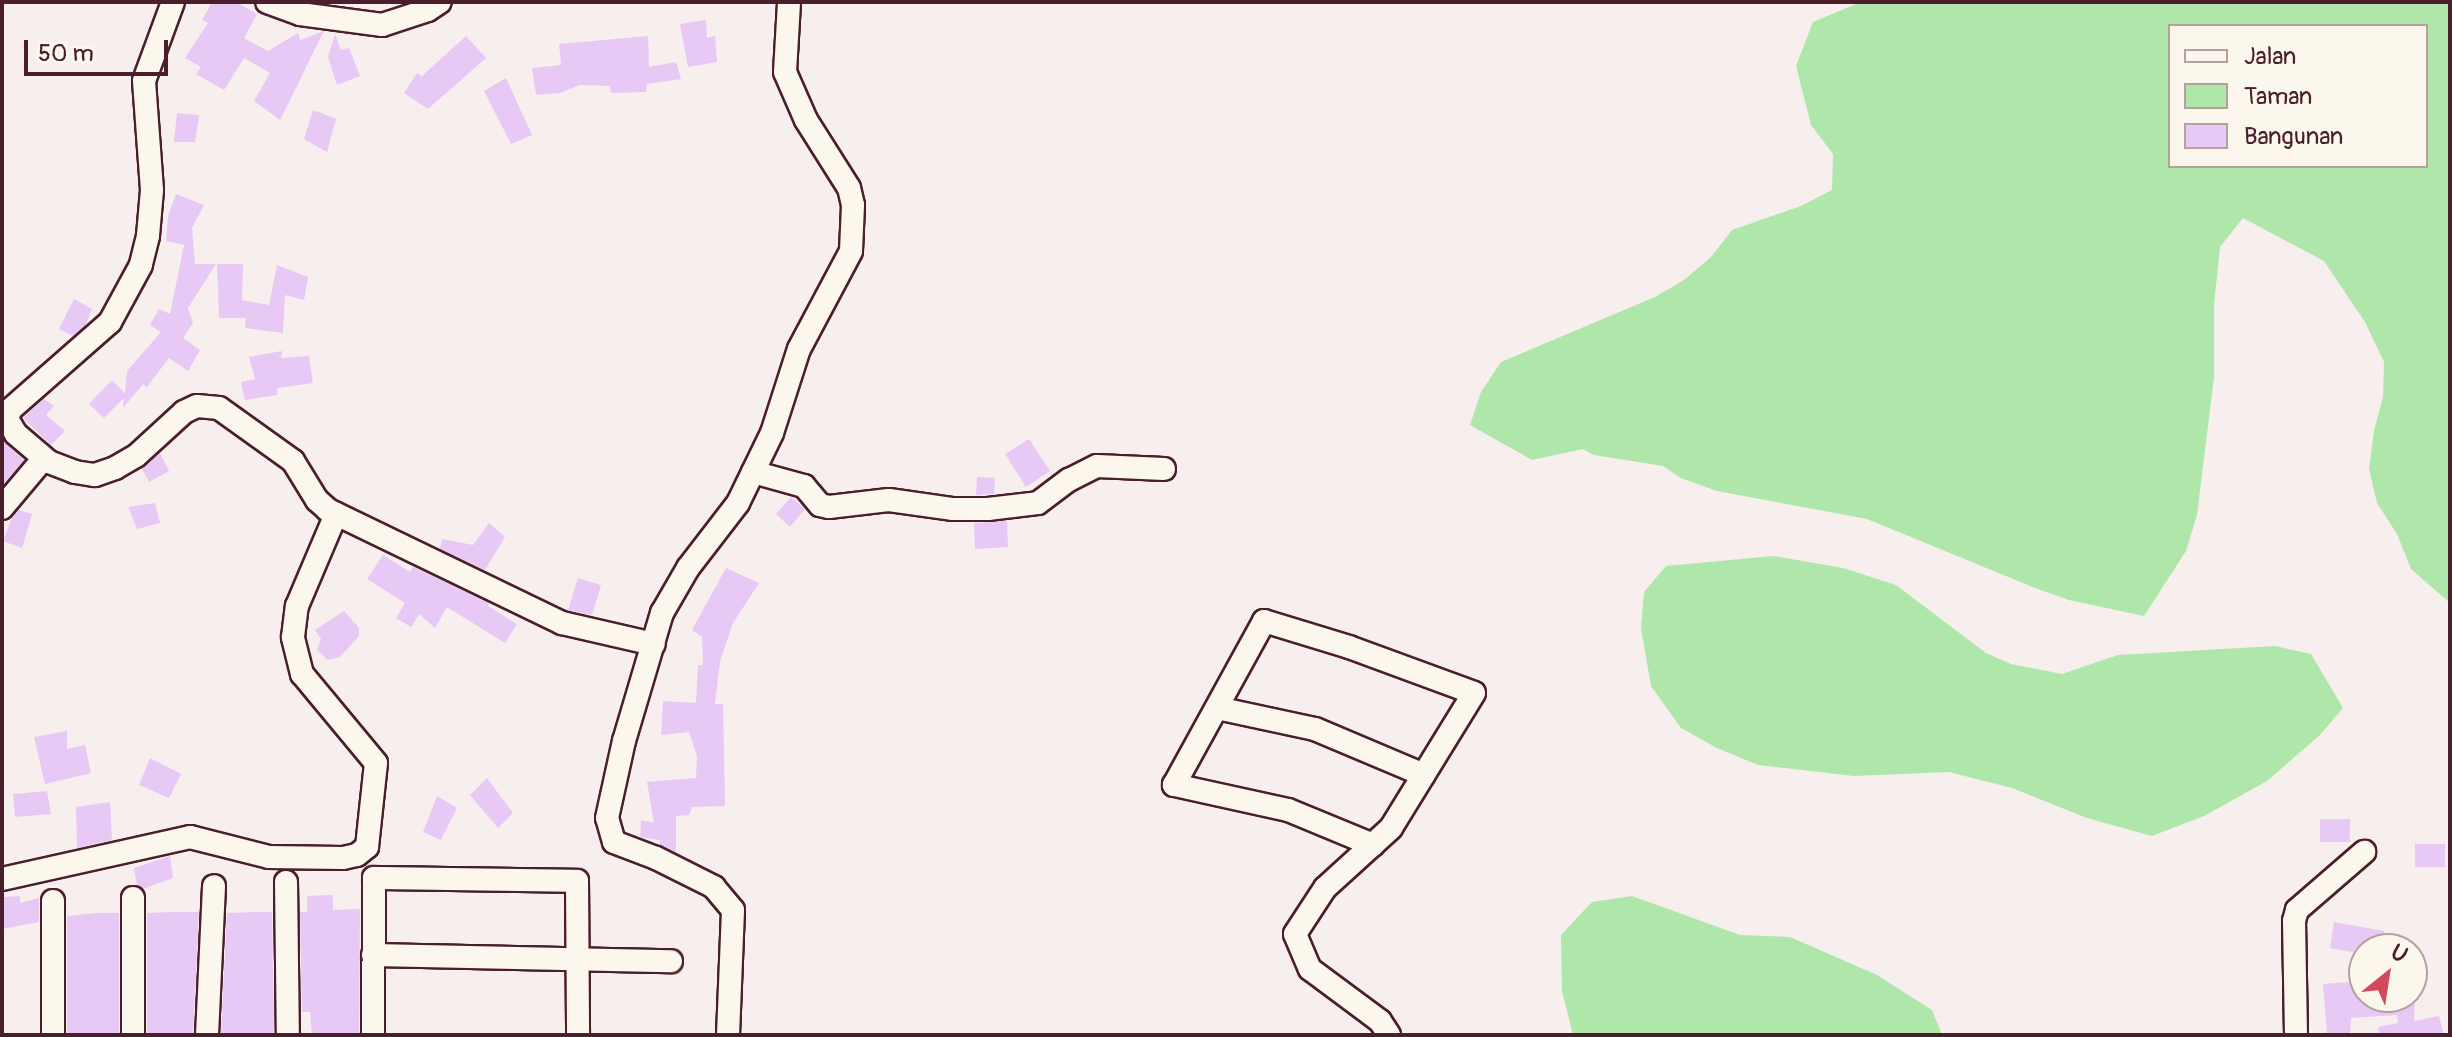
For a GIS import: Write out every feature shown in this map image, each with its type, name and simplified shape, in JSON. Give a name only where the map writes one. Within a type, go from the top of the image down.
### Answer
[{"type":"street","points":[[173,2],[144,81],[152,190],[148,236],[141,265],[110,322],[8,414],[9,425],[44,458],[75,472],[95,475],[136,456],[184,412],[207,405],[219,408],[293,461],[320,504],[336,514],[562,623],[654,644]]},
{"type":"street","points":[[267,2],[300,14],[382,25],[428,10],[440,2]]},
{"type":"street","points":[[728,1035],[733,910],[714,887],[656,858],[614,842],[607,818],[624,741],[662,613],[688,568],[738,503],[772,433],[799,349],[851,251],[854,231],[849,188],[806,120],[785,72],[789,2]]},
{"type":"street","points":[[2,508],[44,458]]},
{"type":"street","points":[[753,472],[804,486],[820,505],[829,507],[889,500],[953,509],[988,509],[1038,503],[1069,480],[1097,466],[1164,469]]},
{"type":"street","points":[[2,879],[190,837],[269,857],[343,858],[357,855],[367,847],[376,763],[302,674],[293,637],[297,606],[336,514]]},
{"type":"street","points":[[1373,845],[1288,810],[1174,785],[1264,621],[1349,647],[1474,693],[1391,828],[1373,845],[1325,888],[1295,934],[1310,969],[1380,1021],[1389,1035]]},
{"type":"street","points":[[1217,708],[1315,729],[1424,775]]},
{"type":"street","points":[[2296,1035],[2294,921],[2297,910],[2364,852]]},
{"type":"street","points":[[373,1035],[374,878],[577,881],[578,1035]]},
{"type":"street","points":[[286,882],[288,1035]]},
{"type":"street","points":[[207,1035],[214,886]]},
{"type":"street","points":[[133,898],[133,1035]]},
{"type":"street","points":[[53,901],[53,1035]]},
{"type":"street","points":[[373,955],[671,961]]},
{"type":"green space","points":[[1861,2],[2450,2],[2450,603],[2411,569],[2397,534],[2377,503],[2369,469],[2383,397],[2384,362],[2365,322],[2324,261],[2243,218],[2220,247],[2214,305],[2214,377],[2197,515],[2186,551],[2144,616],[2069,600],[1867,519],[1717,491],[1681,478],[1663,466],[1594,455],[1583,449],[1532,460],[1470,425],[1481,392],[1501,362],[1655,297],[1684,280],[1711,257],[1732,230],[1801,206],[1832,190],[1833,154],[1811,125],[1796,66],[1813,22]]},
{"type":"green space","points":[[1773,556],[1843,568],[1896,585],[1986,653],[2011,664],[2062,674],[2118,655],[2275,646],[2311,654],[2343,708],[2320,735],[2267,781],[2204,816],[2152,836],[2087,818],[2012,788],[1949,772],[1854,776],[1758,765],[1717,748],[1681,728],[1651,686],[1641,628],[1644,592],[1666,566]]},
{"type":"green space","points":[[1632,896],[1740,935],[1790,937],[1877,975],[1932,1010],[1942,1035],[1573,1035],[1562,991],[1561,935],[1592,902]]},
{"type":"building","points":[[212,2],[236,2],[257,14],[244,38],[268,51],[298,33],[300,40],[324,31],[280,120],[254,101],[270,73],[244,58],[224,90],[196,74],[201,67],[185,58],[208,23],[202,20]]},
{"type":"building","points":[[706,20],[707,38],[715,36],[717,62],[688,67],[680,24]]},
{"type":"building","points":[[335,34],[341,50],[349,48],[360,76],[337,85],[328,57]]},
{"type":"building","points":[[466,36],[486,58],[428,109],[404,93],[417,73],[422,76]]},
{"type":"building","points":[[648,36],[649,67],[676,62],[681,79],[647,84],[646,92],[611,93],[610,86],[580,85],[560,93],[536,95],[532,68],[561,65],[559,44]]},
{"type":"building","points":[[506,78],[532,135],[511,144],[484,91]]},
{"type":"building","points":[[313,110],[336,119],[327,152],[304,139]]},
{"type":"building","points":[[177,113],[199,115],[195,142],[174,142]]},
{"type":"building","points":[[176,194],[204,205],[192,228],[195,264],[216,264],[188,308],[193,323],[183,338],[200,350],[188,371],[169,358],[147,387],[143,384],[123,408],[124,398],[104,418],[89,404],[112,380],[125,393],[127,371],[161,332],[150,325],[159,309],[170,314],[184,245],[166,241],[168,216]]},
{"type":"building","points":[[217,264],[243,264],[242,300],[269,305],[277,265],[308,277],[304,300],[285,295],[283,333],[245,328],[246,318],[219,318]]},
{"type":"building","points":[[74,299],[92,309],[85,326],[73,336],[59,329]]},
{"type":"building","points":[[282,351],[281,358],[309,356],[313,383],[277,388],[277,395],[245,400],[241,382],[255,379],[249,357]]},
{"type":"building","points":[[44,399],[54,406],[46,415],[65,431],[51,445],[23,418]]},
{"type":"building","points":[[1029,439],[1050,471],[1026,487],[1005,454]]},
{"type":"building","points":[[4,442],[24,460],[2,486],[2,444]]},
{"type":"building","points":[[160,453],[169,471],[149,482],[142,469]]},
{"type":"building","points":[[977,477],[995,478],[994,494],[976,495]]},
{"type":"building","points":[[791,497],[805,509],[790,527],[776,514]]},
{"type":"building","points":[[155,503],[160,523],[137,529],[128,507]]},
{"type":"building","points":[[19,510],[32,514],[22,548],[3,541],[12,518]]},
{"type":"building","points":[[1007,521],[1008,547],[975,549],[974,523]]},
{"type":"building","points":[[489,523],[505,537],[485,570],[440,549],[442,539],[473,545]]},
{"type":"building","points":[[383,555],[410,572],[413,567],[489,603],[488,606],[517,624],[505,643],[447,607],[435,628],[419,614],[411,627],[396,618],[405,603],[367,579]]},
{"type":"building","points":[[726,568],[759,583],[733,623],[720,661],[715,704],[723,704],[725,806],[692,807],[689,815],[676,816],[676,852],[660,845],[660,840],[640,837],[641,820],[654,823],[647,782],[696,778],[697,756],[689,732],[661,735],[663,701],[696,703],[698,665],[703,665],[702,637],[692,630]]},
{"type":"building","points":[[578,578],[601,585],[592,615],[568,610]]},
{"type":"building","points":[[344,611],[359,628],[359,636],[340,657],[328,660],[317,650],[321,639],[315,630]]},
{"type":"building","points":[[67,731],[67,749],[85,745],[91,773],[45,784],[34,737]]},
{"type":"building","points":[[150,758],[181,774],[169,798],[139,785]]},
{"type":"building","points":[[487,778],[513,813],[498,828],[470,795]]},
{"type":"building","points":[[47,791],[51,814],[15,817],[13,794]]},
{"type":"building","points":[[437,796],[457,808],[441,840],[423,832]]},
{"type":"building","points":[[110,802],[112,840],[77,848],[76,807]]},
{"type":"building","points":[[2320,819],[2350,819],[2350,842],[2320,842]]},
{"type":"building","points":[[2415,844],[2445,844],[2445,867],[2415,867]]},
{"type":"building","points":[[170,856],[173,878],[143,889],[137,885],[134,868]]},
{"type":"building","points":[[333,895],[333,910],[360,909],[359,1035],[312,1035],[310,1012],[302,1012],[300,912],[307,912],[307,896]]},
{"type":"building","points":[[20,896],[20,903],[39,898],[39,922],[2,929],[2,897]]},
{"type":"building","points":[[199,912],[193,1035],[147,1035],[147,913]]},
{"type":"building","points":[[272,912],[274,1035],[221,1035],[227,913]]},
{"type":"building","points":[[119,913],[119,1035],[67,1035],[67,916]]},
{"type":"building","points":[[2334,922],[2384,931],[2348,933],[2348,951],[2330,948]]},
{"type":"building","points":[[2348,982],[2348,1013],[2414,1013],[2414,1021],[2439,1016],[2444,1035],[2379,1035],[2378,1027],[2398,1023],[2397,1015],[2351,1018],[2350,1035],[2327,1035],[2323,984]]}]
